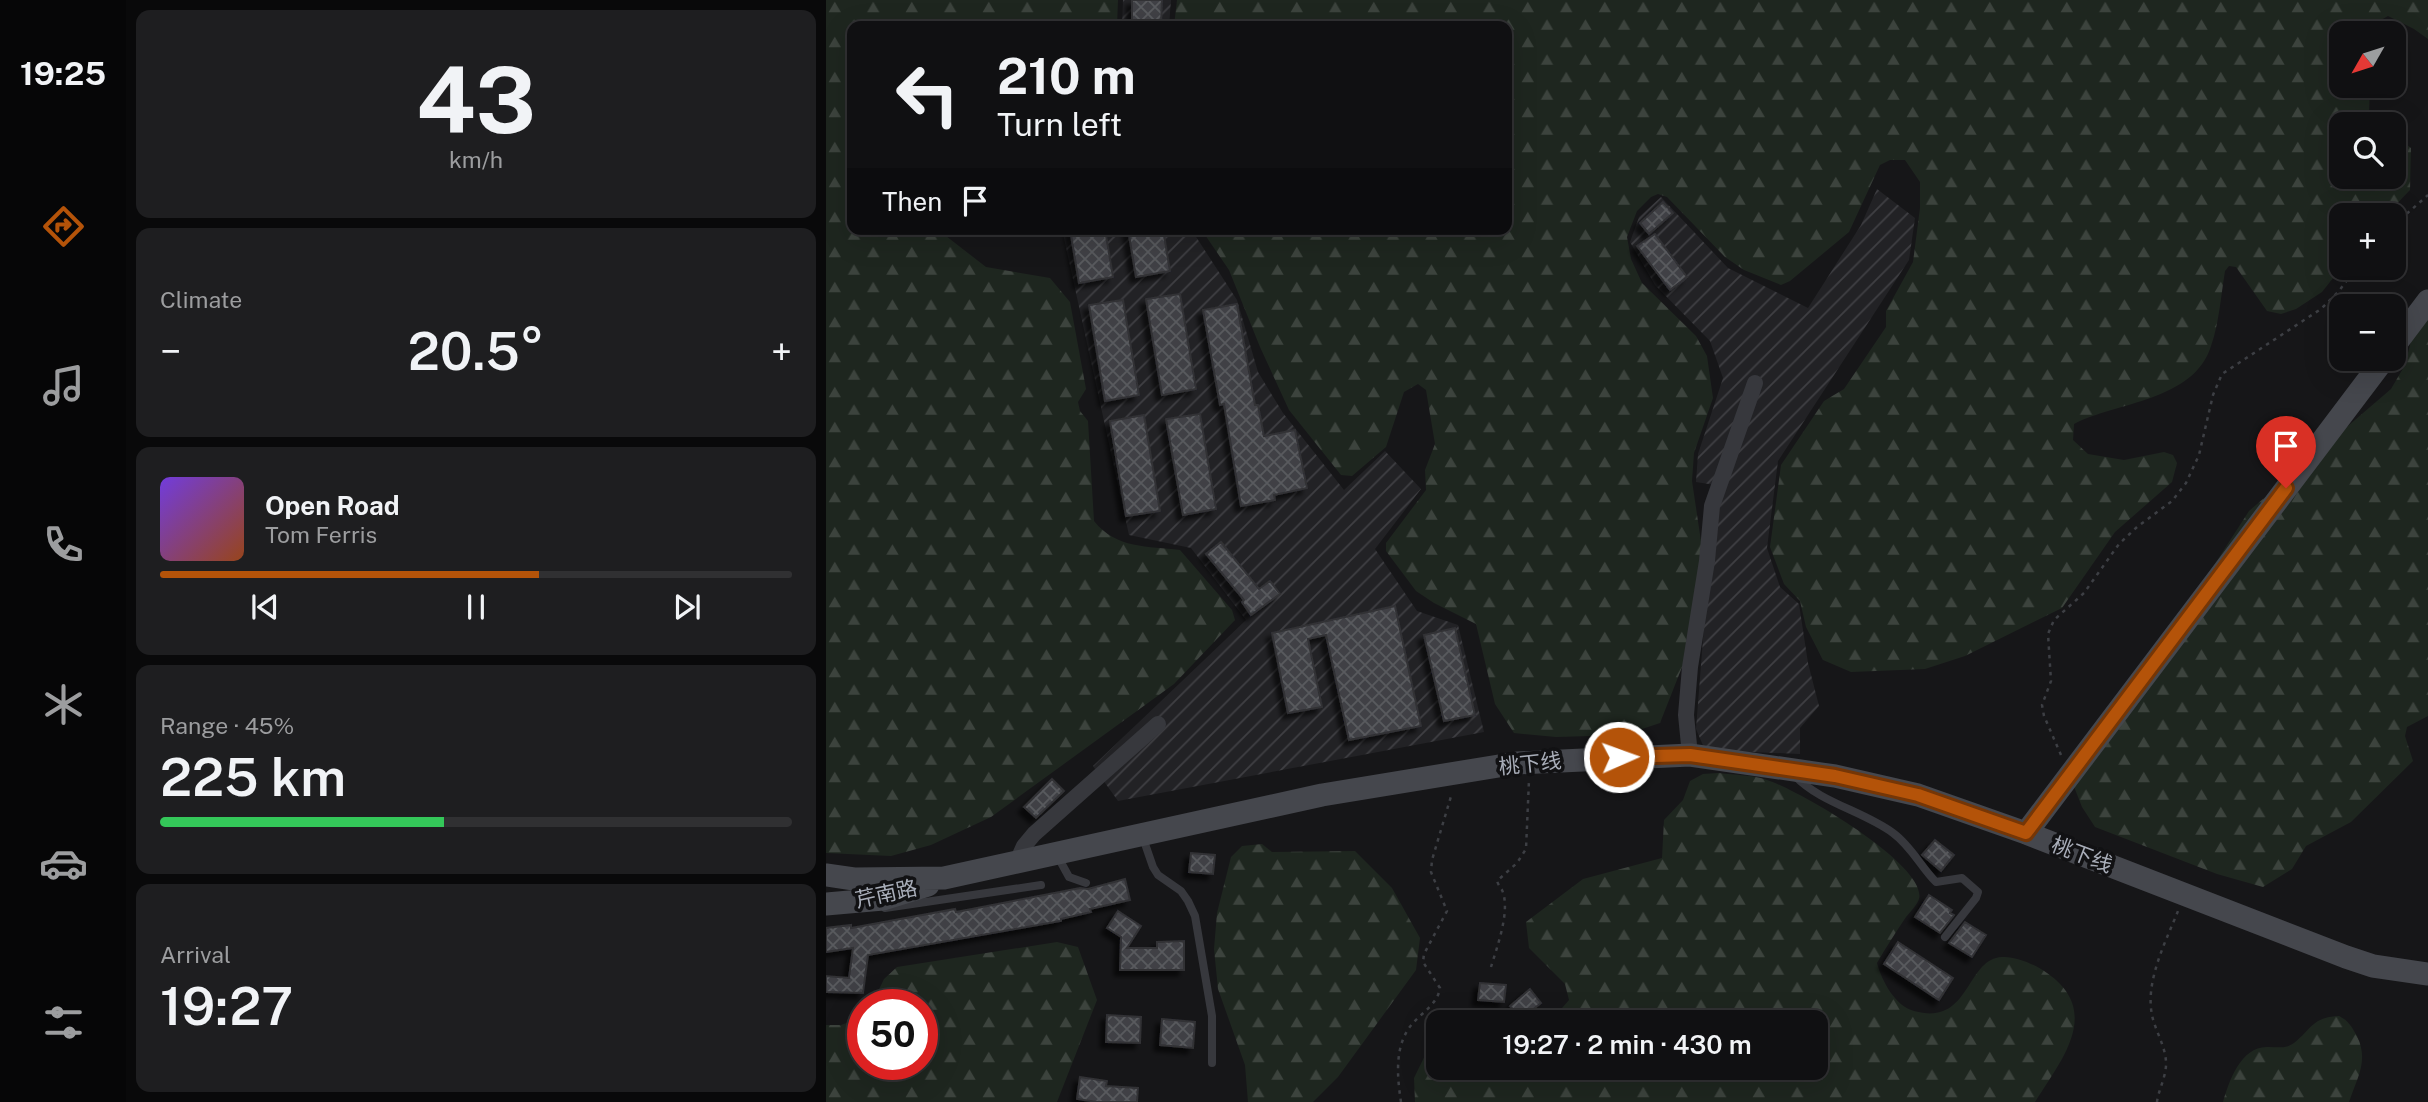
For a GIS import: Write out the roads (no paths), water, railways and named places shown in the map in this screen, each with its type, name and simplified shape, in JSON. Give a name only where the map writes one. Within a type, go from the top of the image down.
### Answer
[{"type":"main road","points":[[2406,330],[2428,301]]},
{"type":"main road","points":[[2026,833],[2375,371]]},
{"type":"main road","name":"桃下线","points":[[944,878],[1322,795],[1530,762],[1690,755],[1788,768],[1918,795],[2026,833],[2346,957],[2373,966],[2428,974]]},
{"type":"main road","points":[[826,875],[854,879],[944,878]]},
{"type":"main road","name":"芹南路","points":[[826,904],[883,899],[944,878]]},
{"type":"street","points":[[1690,755],[1687,703],[1712,506],[1755,383]]},
{"type":"street","points":[[1016,864],[1024,846],[1034,834],[1158,724]]},
{"type":"lane","points":[[1788,768],[1803,784],[1893,833],[1936,882],[1962,878],[1976,889],[1976,898],[1945,937]]},
{"type":"lane","points":[[1143,835],[1147,856],[1158,875],[1181,891],[1195,916],[1212,1016],[1212,1063]]},
{"type":"lane","points":[[1056,855],[1069,877],[1086,883]]},
{"type":"lane","points":[[873,910],[1041,885]]}]
